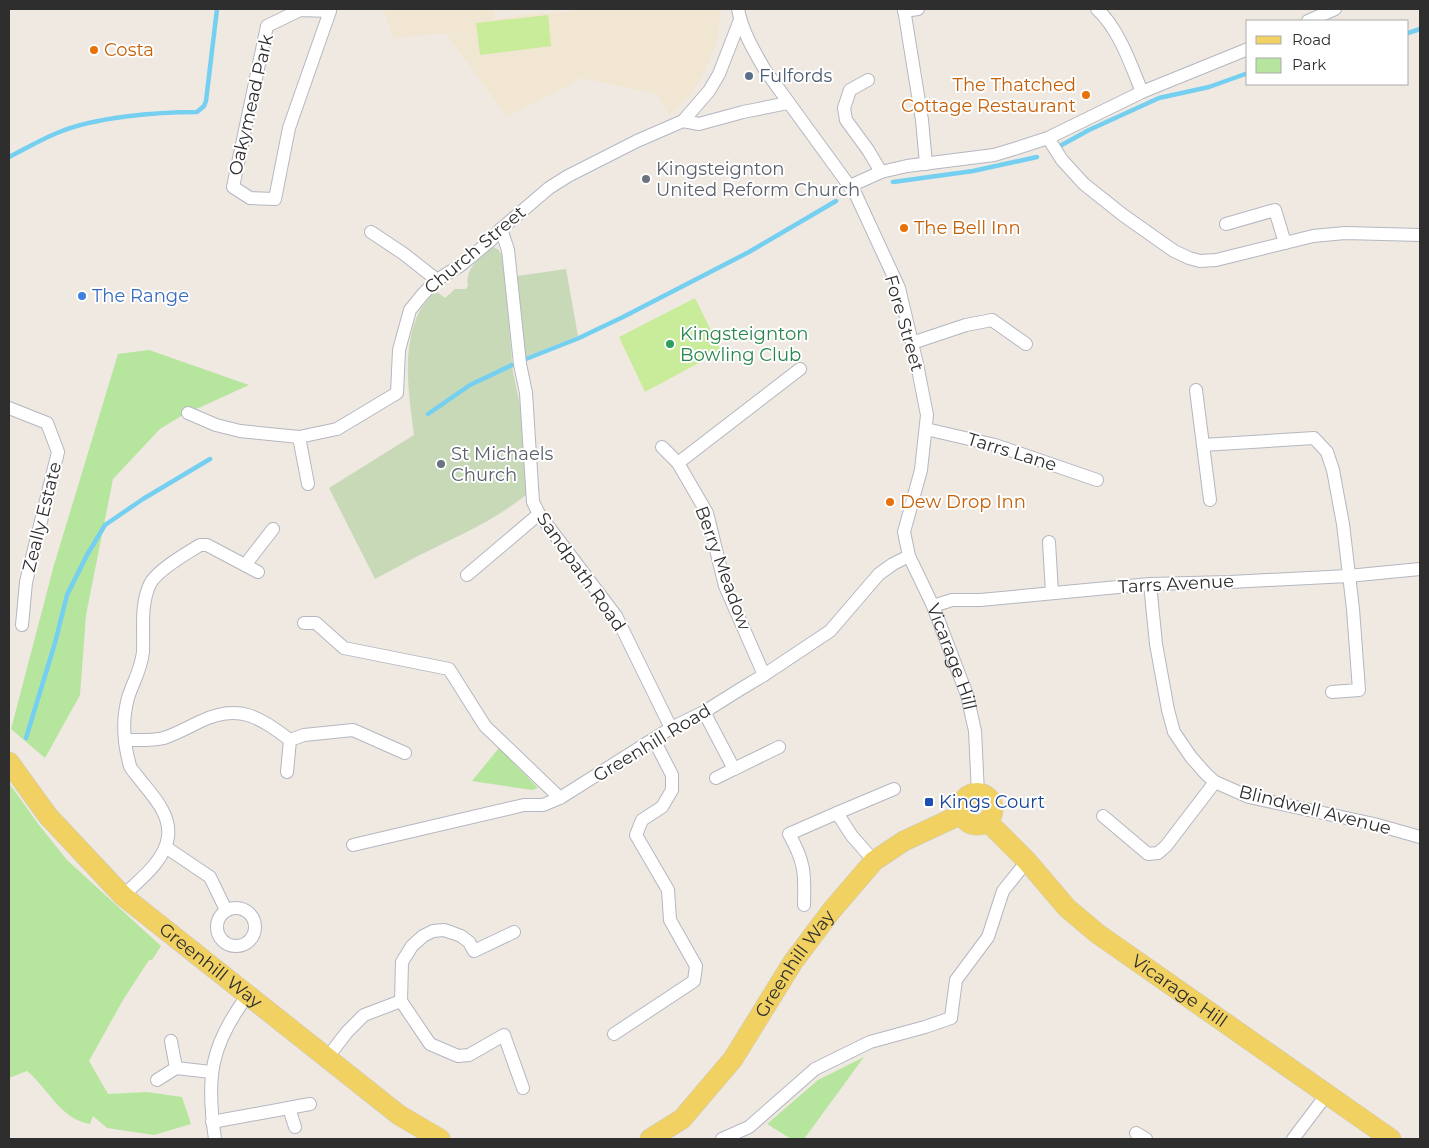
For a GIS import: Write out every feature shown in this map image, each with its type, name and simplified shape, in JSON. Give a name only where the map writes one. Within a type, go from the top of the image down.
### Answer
[{"type":"main road","name":"Greenhill Way","points":[[9,762],[48,816],[123,896],[399,1115],[440,1139]]},
{"type":"main road","points":[[978,793],[987,797],[992,806],[991,817],[983,824],[972,824],[962,814],[961,809],[964,799],[973,794],[978,793]]},
{"type":"main road","name":"Greenhill Way","points":[[650,1139],[682,1119],[733,1058],[793,962],[832,910],[874,861],[904,841],[962,814]]},
{"type":"main road","name":"Vicarage Hill","points":[[988,821],[1027,861],[1067,908],[1098,934],[1390,1139]]},
{"type":"street","points":[[918,9],[904,10],[922,120],[926,164]]},
{"type":"street","points":[[1310,20],[1335,9]]},
{"type":"street","name":"Oakymead Park","points":[[300,10],[330,10],[289,128],[275,199],[250,198],[233,187],[268,26],[300,10]]},
{"type":"street","points":[[1103,10],[1121,42],[1142,92]]},
{"type":"street","name":"Fore Street","points":[[739,14],[757,57],[788,103],[856,195],[899,288],[927,415],[921,470],[904,532],[909,556]]},
{"type":"street","name":"Church Street","points":[[188,412],[216,425],[240,431],[299,437],[337,429],[397,393],[399,350],[410,310],[437,280],[461,265],[549,188],[568,176],[637,141],[683,121],[709,91],[719,74],[739,14]]},
{"type":"street","points":[[850,186],[880,172],[907,166],[994,155],[1048,138],[1142,92],[1246,50]]},
{"type":"street","points":[[868,80],[850,90],[844,108],[846,120],[868,150],[880,172]]},
{"type":"street","name":"Church Street","points":[[683,121],[699,124],[743,112],[788,103]]},
{"type":"street","points":[[1048,138],[1062,160],[1084,184],[1122,215],[1174,251],[1200,261],[1216,260],[1314,236],[1345,233],[1420,235]]},
{"type":"street","points":[[1226,224],[1275,210],[1285,243]]},
{"type":"street","name":"Sandpath Road","points":[[501,229],[508,250],[520,364],[526,393],[533,502],[539,514],[616,616],[671,728]]},
{"type":"street","points":[[371,232],[404,254],[437,280]]},
{"type":"street","points":[[912,343],[966,325],[992,320],[1026,344]]},
{"type":"street","points":[[678,463],[800,369]]},
{"type":"street","points":[[1196,390],[1210,500]]},
{"type":"street","name":"Zeally Estate","points":[[9,408],[46,423],[58,452],[26,582],[22,625]]},
{"type":"street","name":"Tarrs Lane","points":[[926,429],[995,445],[1097,480]]},
{"type":"street","points":[[299,437],[308,484]]},
{"type":"street","points":[[1203,446],[1314,438],[1328,452],[1343,524],[1353,609],[1359,690],[1332,692]]},
{"type":"street","name":"Berry Meadow","points":[[662,447],[678,463],[707,513],[726,586],[764,675]]},
{"type":"street","points":[[467,575],[539,514]]},
{"type":"street","points":[[245,564],[273,529]]},
{"type":"street","points":[[1049,542],[1052,593]]},
{"type":"street","points":[[123,896],[158,860],[166,848],[169,834],[161,806],[131,768],[125,740],[125,715],[128,697],[140,672],[143,651],[144,610],[150,584],[157,575],[194,549],[208,545],[258,572]]},
{"type":"street","name":"Vicarage Hill","points":[[909,556],[933,606],[967,695],[975,731],[978,793]]},
{"type":"street","name":"Greenhill Road","points":[[353,844],[524,805],[543,805],[560,798],[671,728],[704,712],[764,675],[830,631],[879,574],[909,556]]},
{"type":"street","name":"Tarrs Avenue","points":[[933,606],[952,600],[980,600],[1150,584],[1348,576],[1420,569]]},
{"type":"street","name":"Blindwell Avenue","points":[[1150,584],[1156,644],[1174,732],[1191,757],[1215,782],[1249,797],[1374,824],[1420,837]]},
{"type":"street","points":[[304,623],[316,623],[344,648],[449,669],[485,726],[560,798]]},
{"type":"street","points":[[704,712],[734,768]]},
{"type":"street","points":[[125,740],[162,738],[179,732],[215,714],[225,713],[251,714],[275,728],[290,740]]},
{"type":"street","points":[[290,740],[304,735],[353,730],[405,753]]},
{"type":"street","points":[[287,772],[290,740]]},
{"type":"street","points":[[614,1034],[694,981],[696,966],[670,920],[668,890],[636,835],[642,820],[662,807],[672,790],[672,776],[654,740]]},
{"type":"street","points":[[716,778],[779,747]]},
{"type":"street","points":[[1103,816],[1148,854],[1158,853],[1166,846],[1215,782]]},
{"type":"street","points":[[804,905],[805,873],[797,848],[789,834],[894,789]]},
{"type":"street","points":[[837,813],[852,836],[874,861]]},
{"type":"street","points":[[166,848],[210,877],[226,910]]},
{"type":"street","points":[[722,1139],[749,1127],[816,1069],[870,1042],[951,1018],[956,980],[988,937],[1002,891],[1027,861]]},
{"type":"street","points":[[514,932],[474,951],[461,936],[444,930],[433,931],[423,936],[412,946],[402,962],[401,1001],[430,1044],[458,1056],[469,1055],[504,1035],[523,1088]]},
{"type":"street","points":[[215,1139],[210,1097],[211,1072],[216,1052],[231,1017],[247,996]]},
{"type":"street","points":[[327,1058],[347,1032],[364,1015],[401,1001]]},
{"type":"street","points":[[171,1041],[176,1068]]},
{"type":"street","points":[[157,1080],[176,1068],[211,1072]]},
{"type":"street","points":[[1293,1139],[1327,1094]]},
{"type":"street","points":[[212,1122],[310,1104]]},
{"type":"street","points":[[289,1108],[295,1127]]},
{"type":"shaded area","points":[[383,9],[495,9],[494,20],[527,14],[572,12],[573,9],[721,9],[717,42],[705,70],[692,93],[669,115],[657,94],[582,78],[507,117],[446,33],[394,38]]},
{"type":"green space","points":[[548,15],[551,46],[480,55],[476,23]]},
{"type":"green space","points":[[493,247],[499,250],[503,258],[513,372],[522,415],[526,495],[486,521],[375,579],[329,488],[414,435],[408,373],[408,357],[413,326],[419,312],[438,287],[440,288],[437,292],[445,298],[455,289],[466,289],[468,286],[468,274],[474,264]]},
{"type":"green space","points":[[566,269],[578,336],[525,357],[517,276]]},
{"type":"green space","name":"Kingsteignton Bowling Club","points":[[695,298],[721,351],[645,392],[619,337]]},
{"type":"green space","points":[[149,350],[249,385],[181,416],[160,429],[113,479],[86,615],[80,695],[45,758],[11,729],[54,565],[118,354]]},
{"type":"green space","points":[[499,748],[538,788],[532,790],[472,781]]},
{"type":"green space","points":[[9,783],[67,860],[161,946],[152,960],[149,960],[123,1000],[89,1061],[108,1094],[147,1092],[182,1097],[191,1124],[154,1135],[107,1128],[93,1116],[90,1124],[80,1121],[63,1110],[27,1071],[9,1078]]},
{"type":"green space","points":[[864,1057],[804,1139],[791,1139],[767,1124],[818,1080]]},
{"type":"waterway","points":[[9,157],[57,133],[89,123],[145,114],[197,112],[204,106],[206,101],[217,9]]},
{"type":"waterway","points":[[1409,33],[1420,29]]},
{"type":"waterway","points":[[1058,147],[1089,130],[1159,98],[1209,87],[1246,74]]},
{"type":"waterway","points":[[893,182],[973,171],[1037,157]]},
{"type":"waterway","points":[[526,359],[579,338],[623,317],[749,252],[836,201]]},
{"type":"waterway","points":[[428,414],[470,385],[512,365]]},
{"type":"waterway","points":[[26,738],[55,643],[67,595],[87,555],[105,525],[143,499],[210,459]]},
{"type":"place","name":"Costa","points":[[94,50]]},
{"type":"place","name":"Fulfords","points":[[749,76]]},
{"type":"place","name":"The Thatched Cottage Restaurant","points":[[1086,95]]},
{"type":"place","name":"Kingsteignton United Reform Church","points":[[646,179]]},
{"type":"place","name":"The Bell Inn","points":[[904,228]]},
{"type":"place","name":"The Range","points":[[82,296]]},
{"type":"place","name":"Kingsteignton Bowling Club","points":[[670,344]]},
{"type":"place","name":"St Michaels Church","points":[[441,464]]},
{"type":"place","name":"Dew Drop Inn","points":[[890,502]]},
{"type":"place","name":"Kings Court","points":[[929,802]]}]
